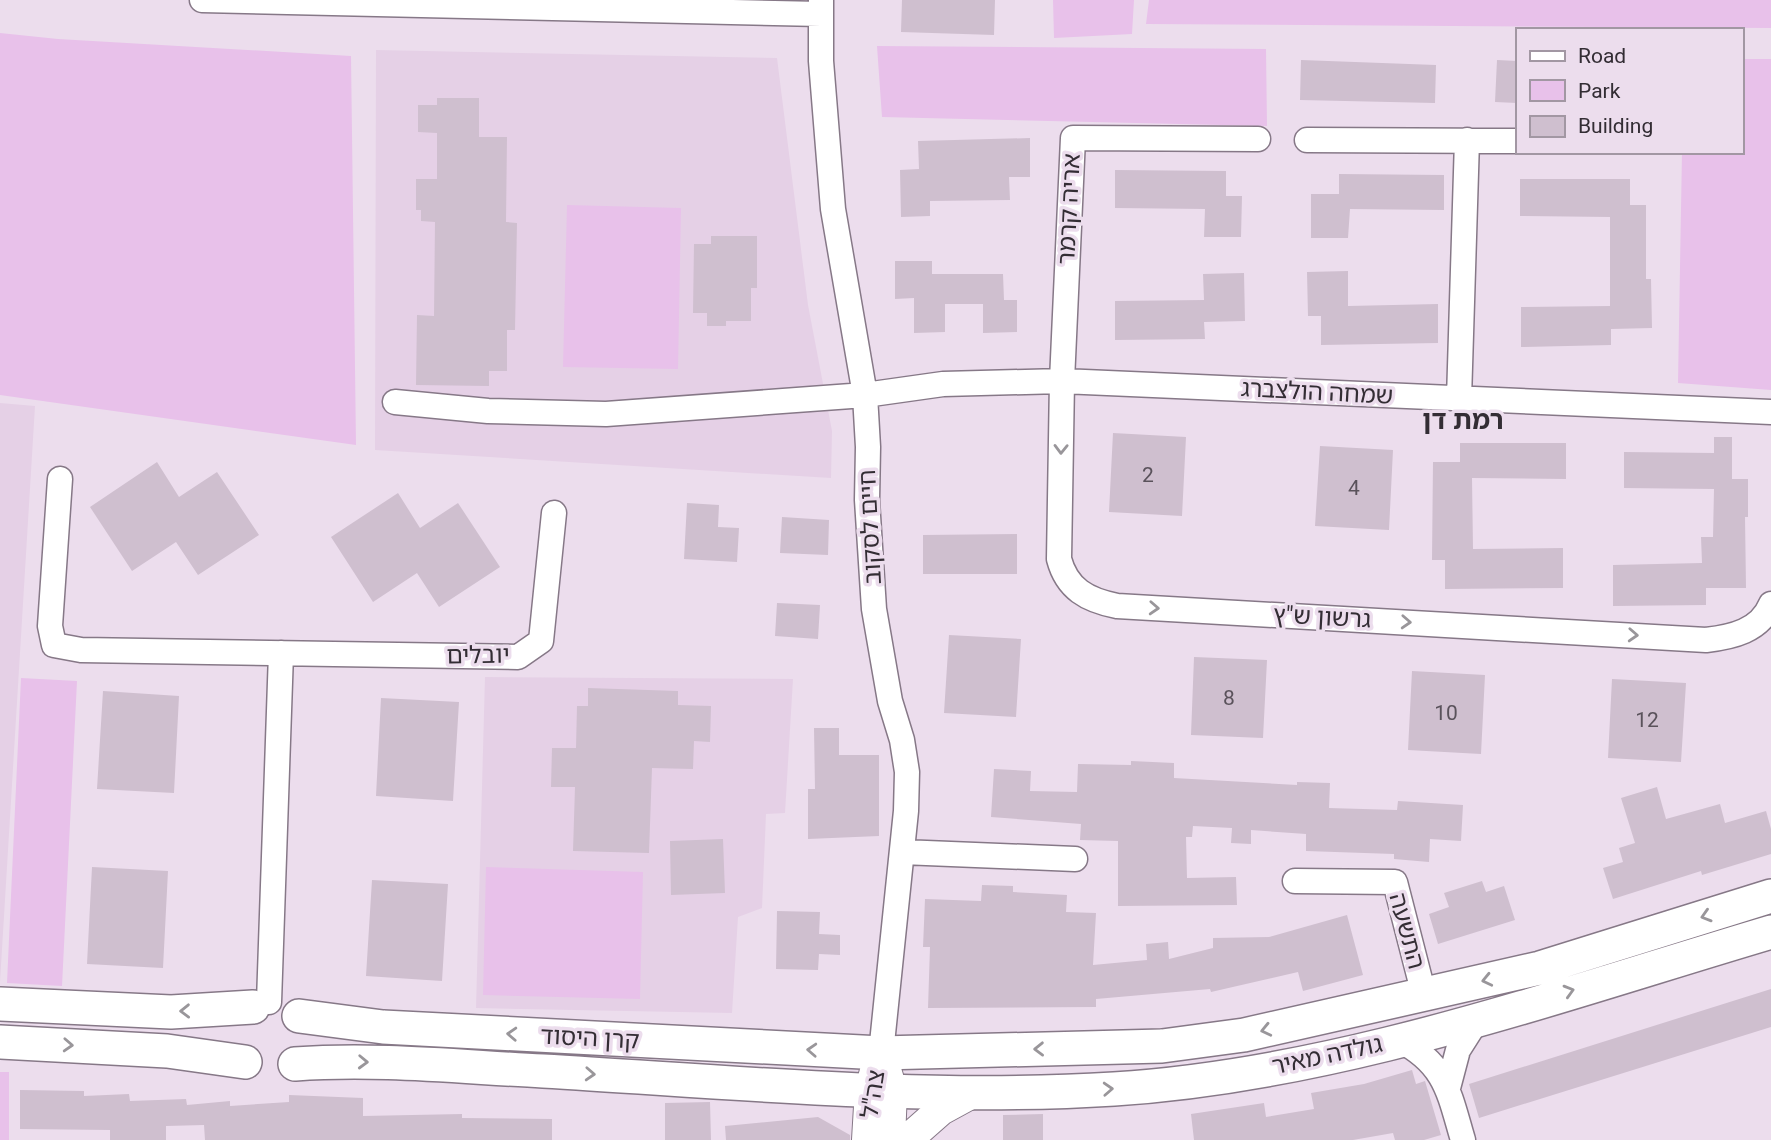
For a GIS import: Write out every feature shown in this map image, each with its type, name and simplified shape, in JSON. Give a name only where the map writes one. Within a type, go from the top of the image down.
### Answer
[{"type":"main road","name":"גולדה מאיר","points":[[881,1054],[1161,1046],[1244,1035],[1540,968],[1771,896]]},
{"type":"main road","name":"גולדה מאיר","points":[[881,1090],[974,1092],[1117,1089],[1233,1074],[1340,1055],[1399,1040],[1771,932]]},
{"type":"main road","points":[[0,1004],[170,1012],[261,1004],[286,1005],[299,1016],[306,1041],[295,1064],[270,1073],[245,1062],[167,1051],[0,1042]]},
{"type":"main road","points":[[245,1062],[236,1046],[236,1028],[261,1004]]},
{"type":"main road","name":"קרן היסוד","points":[[299,1016],[372,1027],[881,1054]]},
{"type":"main road","name":"קרן היסוד","points":[[295,1064],[380,1062],[881,1090]]},
{"type":"street","points":[[202,0],[821,7]]},
{"type":"street","name":"חיים לסקוב","points":[[821,7],[821,61],[833,209],[864,395],[867,512],[874,609],[907,772],[902,852],[881,1054]]},
{"type":"street","name":"אריה קרמר","points":[[1062,381],[1073,138],[1258,139]]},
{"type":"street","points":[[1307,140],[1516,141]]},
{"type":"street","points":[[1459,399],[1467,140]]},
{"type":"street","name":"שמחה הולצברג","points":[[395,402],[488,411],[606,414],[864,395],[943,384],[1062,381],[1771,412]]},
{"type":"street","name":"גרשון ש\"ץ","points":[[1062,381],[1059,559],[1063,575],[1073,588],[1098,602],[1128,606],[1706,639],[1730,637],[1754,627],[1771,604]]},
{"type":"street","name":"יובלים","points":[[60,479],[50,626],[54,645],[81,650],[517,657],[541,641],[554,513]]},
{"type":"street","points":[[261,1004],[281,653]]},
{"type":"street","points":[[902,852],[1075,859]]},
{"type":"street","name":"התשעה","points":[[1295,881],[1395,882],[1424,995]]},
{"type":"street","points":[[1448,1088],[1458,1050],[1479,1017]]},
{"type":"street","points":[[1399,1040],[1435,1065],[1448,1088],[1463,1140]]},
{"type":"street","name":"צה\"ל","points":[[881,1054],[881,1090],[890,1140]]},
{"type":"street","name":"צה\"ל","points":[[867,1140],[881,1090]]},
{"type":"street","points":[[907,1140],[941,1110],[974,1092]]},
{"type":"shaded area","points":[[376,50],[777,58],[808,305],[832,431],[831,478],[375,450]]},
{"type":"shaded area","points":[[0,403],[35,406],[0,982]]},
{"type":"shaded area","points":[[485,677],[793,679],[785,813],[766,814],[762,908],[738,917],[732,1013],[476,1008]]},
{"type":"green space","points":[[1053,0],[1134,0],[1132,34],[1054,38]]},
{"type":"green space","points":[[1149,0],[1771,0],[1771,28],[1146,24]]},
{"type":"green space","points":[[0,33],[58,39],[351,56],[356,445],[0,395]]},
{"type":"green space","points":[[877,46],[1266,49],[1267,126],[882,117]]},
{"type":"green space","points":[[1743,59],[1771,59],[1771,390],[1678,383],[1682,154],[1743,154]]},
{"type":"green space","points":[[567,205],[681,208],[678,369],[563,367]]},
{"type":"green space","points":[[21,678],[77,681],[62,986],[7,983]]},
{"type":"green space","points":[[486,867],[643,872],[640,999],[483,995]]},
{"type":"green space","points":[[0,1072],[9,1072],[9,1140],[0,1140]]},
{"type":"building","points":[[902,0],[995,0],[994,35],[901,32]]},
{"type":"building","points":[[1301,60],[1436,65],[1435,103],[1300,100]]},
{"type":"building","points":[[1497,60],[1516,61],[1516,103],[1495,102]]},
{"type":"building","points":[[437,98],[479,98],[479,137],[507,137],[506,222],[517,223],[515,330],[507,330],[507,371],[489,371],[489,386],[416,385],[417,315],[434,316],[435,222],[421,221],[421,210],[416,210],[416,179],[437,179],[437,133],[418,132],[418,105],[437,105]]},
{"type":"building","points":[[1030,138],[1030,177],[1009,177],[1010,200],[930,201],[930,216],[901,217],[900,170],[919,169],[918,141]]},
{"type":"building","points":[[1115,170],[1226,171],[1226,196],[1242,196],[1241,237],[1204,237],[1205,209],[1115,208]]},
{"type":"building","points":[[1339,174],[1444,175],[1444,210],[1350,209],[1348,238],[1311,238],[1311,194],[1339,194]]},
{"type":"building","points":[[1520,179],[1630,179],[1630,205],[1646,205],[1646,279],[1651,279],[1652,328],[1611,329],[1611,345],[1521,347],[1521,307],[1610,306],[1610,217],[1520,216]]},
{"type":"building","points":[[711,236],[757,236],[757,288],[751,288],[751,321],[726,321],[726,326],[707,326],[707,313],[693,313],[694,244],[711,244]]},
{"type":"building","points":[[895,261],[932,261],[932,274],[1003,274],[1004,300],[1017,300],[1017,332],[983,333],[983,304],[945,304],[945,332],[914,333],[914,298],[895,299]]},
{"type":"building","points":[[1348,271],[1348,306],[1438,304],[1438,343],[1321,345],[1321,316],[1308,316],[1307,272]]},
{"type":"building","points":[[1244,273],[1245,321],[1204,322],[1205,339],[1115,340],[1115,301],[1204,300],[1203,274]]},
{"type":"building","points":[[1113,433],[1186,437],[1182,516],[1109,512]]},
{"type":"building","points":[[1714,437],[1732,437],[1732,479],[1748,479],[1748,517],[1745,517],[1746,588],[1706,588],[1706,605],[1613,606],[1613,565],[1702,563],[1701,537],[1713,537],[1714,489],[1624,488],[1624,452],[1714,453]]},
{"type":"building","points":[[1460,443],[1566,443],[1566,479],[1472,478],[1473,549],[1563,548],[1563,588],[1445,589],[1445,560],[1432,560],[1433,462],[1460,462]]},
{"type":"building","points":[[1320,446],[1393,450],[1389,530],[1315,526]]},
{"type":"building","points":[[157,462],[179,497],[217,472],[259,535],[198,575],[176,542],[132,571],[90,507]]},
{"type":"building","points":[[398,493],[420,528],[458,503],[500,567],[439,607],[417,573],[373,602],[331,537]]},
{"type":"building","points":[[687,503],[719,505],[718,527],[739,528],[737,562],[684,559]]},
{"type":"building","points":[[782,517],[829,520],[828,555],[780,553]]},
{"type":"building","points":[[1017,534],[1017,574],[923,574],[923,535]]},
{"type":"building","points":[[777,603],[820,605],[818,639],[775,636]]},
{"type":"building","points":[[949,635],[1021,639],[1016,717],[944,713]]},
{"type":"building","points":[[1194,657],[1267,660],[1263,738],[1191,735]]},
{"type":"building","points":[[1412,671],[1485,675],[1481,754],[1408,750]]},
{"type":"building","points":[[1612,679],[1686,683],[1681,762],[1608,758]]},
{"type":"building","points":[[588,688],[678,691],[678,705],[711,706],[710,742],[694,741],[693,769],[652,768],[649,853],[573,851],[575,787],[551,787],[552,748],[576,748],[577,706],[588,706]]},
{"type":"building","points":[[103,691],[179,696],[174,793],[97,789]]},
{"type":"building","points":[[381,698],[459,702],[453,801],[376,796]]},
{"type":"building","points":[[814,728],[839,728],[839,755],[879,755],[879,836],[808,839],[808,789],[815,789]]},
{"type":"building","points":[[1131,761],[1174,763],[1174,778],[1297,785],[1297,782],[1330,783],[1329,808],[1397,810],[1398,801],[1463,805],[1461,841],[1430,839],[1429,862],[1394,859],[1394,854],[1306,851],[1306,834],[1251,830],[1251,844],[1231,843],[1232,828],[1193,826],[1192,837],[1186,837],[1187,878],[1236,877],[1237,905],[1118,906],[1118,841],[1080,840],[1081,824],[991,817],[994,769],[1031,771],[1030,791],[1077,792],[1078,764],[1131,765]]},
{"type":"building","points":[[1657,787],[1666,819],[1720,804],[1725,823],[1766,811],[1771,829],[1771,854],[1702,875],[1701,871],[1613,899],[1603,868],[1623,862],[1619,848],[1635,843],[1621,798]]},
{"type":"building","points":[[723,839],[725,893],[671,895],[670,841]]},
{"type":"building","points":[[92,867],[168,871],[163,968],[87,964]]},
{"type":"building","points":[[372,880],[448,884],[442,981],[366,976]]},
{"type":"building","points":[[1482,881],[1486,892],[1504,886],[1515,920],[1438,944],[1429,914],[1449,907],[1444,893]]},
{"type":"building","points":[[982,885],[1013,886],[1013,892],[1067,895],[1066,912],[1096,913],[1093,965],[1147,960],[1146,944],[1168,942],[1169,959],[1213,948],[1213,938],[1269,937],[1347,915],[1363,975],[1303,991],[1298,972],[1211,992],[1210,989],[1096,999],[1096,1007],[928,1008],[930,947],[923,947],[925,899],[981,901]]},
{"type":"building","points":[[777,911],[820,912],[819,934],[840,935],[840,955],[819,954],[818,970],[776,969]]},
{"type":"building","points":[[1771,989],[1771,1027],[1479,1118],[1469,1084]]},
{"type":"building","points":[[1412,1070],[1416,1084],[1425,1081],[1441,1135],[1424,1140],[1395,1140],[1393,1133],[1353,1140],[1194,1140],[1191,1114],[1264,1103],[1266,1117],[1314,1109],[1311,1093],[1364,1084]]},
{"type":"building","points":[[20,1090],[84,1091],[84,1096],[129,1094],[130,1101],[186,1099],[187,1105],[230,1101],[230,1106],[289,1102],[289,1095],[363,1098],[363,1116],[462,1114],[462,1118],[552,1119],[552,1140],[205,1140],[204,1125],[166,1126],[166,1140],[110,1140],[110,1130],[20,1129]]},
{"type":"building","points":[[710,1102],[711,1140],[665,1140],[665,1103]]},
{"type":"building","points":[[1043,1114],[1043,1140],[1003,1140],[1003,1115]]},
{"type":"building","points":[[818,1117],[850,1135],[850,1140],[726,1140],[725,1126]]},
{"type":"district","name":"רמת דן","points":[[1463,420]]}]
